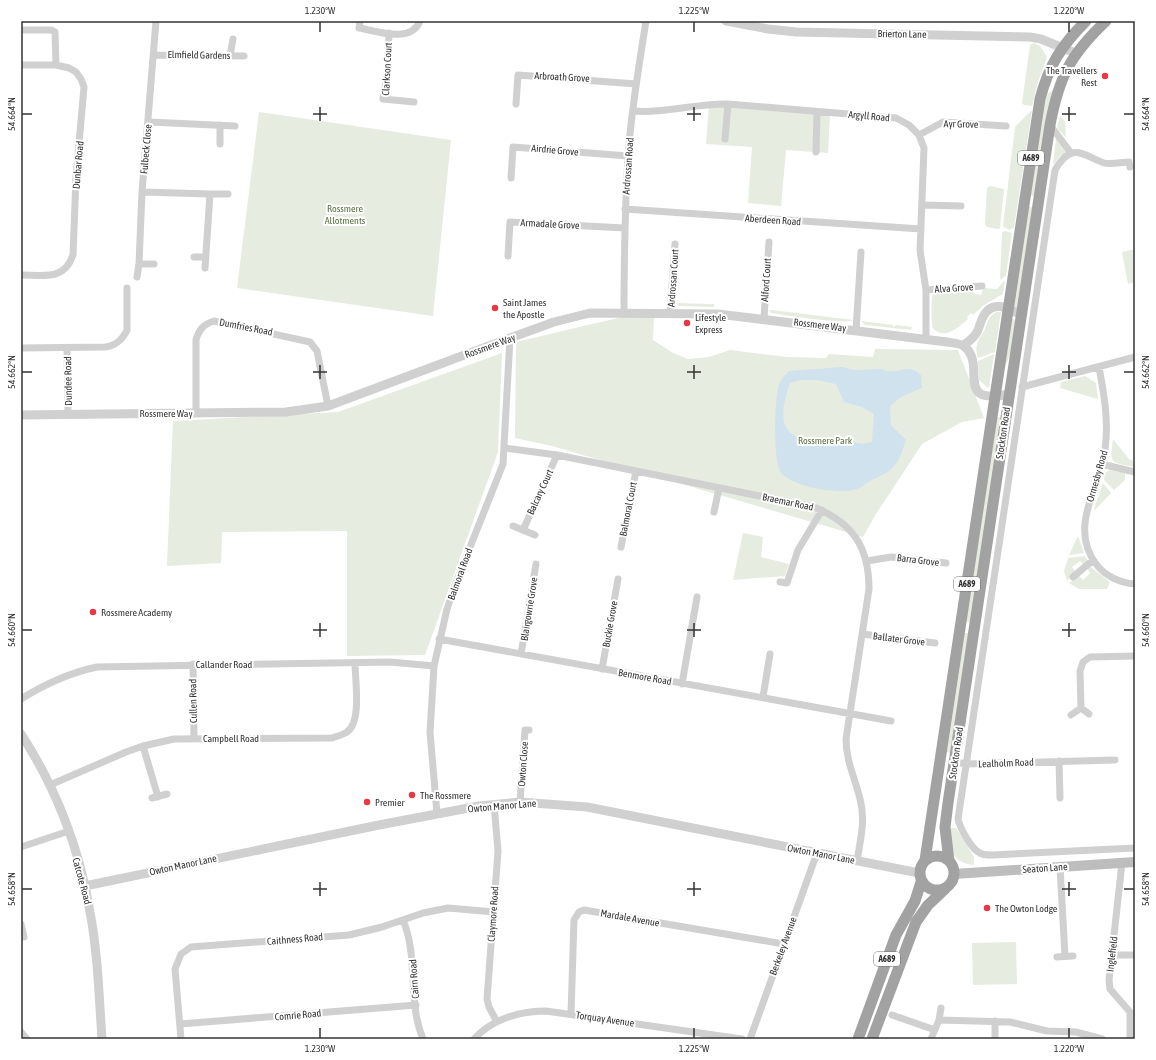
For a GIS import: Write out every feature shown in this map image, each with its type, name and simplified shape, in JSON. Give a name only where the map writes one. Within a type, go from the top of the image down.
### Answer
[{"type":"highway","name":"Stockton Road","points":[[925,860],[1040,99],[1047,75],[1062,47],[1086,21]]},
{"type":"highway","name":"Stockton Road","points":[[949,861],[945,828],[954,762],[1050,125],[1058,88],[1065,71],[1075,54],[1106,21]]},
{"type":"highway","points":[[937,856],[949,861],[954,874],[950,885],[945,889],[935,891],[926,888],[920,878],[921,866],[925,860],[937,856]]},
{"type":"highway","name":"A689","points":[[858,1039],[896,935],[915,901],[920,878]]},
{"type":"highway","name":"A689","points":[[872,1039],[916,922],[928,906],[945,889]]},
{"type":"main road","name":"Seaton Lane","points":[[954,874],[1135,862]]},
{"type":"street","name":"Fulbeck Close","points":[[137,277],[139,264],[142,192],[155,55],[156,21]]},
{"type":"street","name":"Clarkson Court","points":[[360,21],[359,28],[389,33],[410,33],[414,31],[420,21]]},
{"type":"street","name":"Ardrossan Road","points":[[624,313],[625,209],[628,156],[636,84],[646,21]]},
{"type":"street","name":"Brierton Lane","points":[[726,21],[768,29],[796,32],[1042,38],[1075,54]]},
{"type":"street","points":[[21,30],[51,30],[55,32],[56,65]]},
{"type":"street","name":"Clarkson Court","points":[[389,33],[387,77],[383,99],[414,102]]},
{"type":"street","points":[[230,56],[233,39]]},
{"type":"street","name":"Elmfield Gardens","points":[[155,55],[244,56]]},
{"type":"street","name":"Dunbar Road","points":[[21,65],[56,65],[69,68],[76,72],[82,79],[84,87],[76,177],[73,255],[70,264],[63,271],[51,275],[21,274]]},
{"type":"street","name":"Arbroath Grove","points":[[516,104],[518,75],[636,84]]},
{"type":"street","points":[[725,139],[728,104]]},
{"type":"street","name":"Argyll Road","points":[[633,111],[660,112],[706,105],[728,104],[896,118],[909,125],[920,135]]},
{"type":"street","points":[[816,152],[817,112]]},
{"type":"street","points":[[149,122],[235,126]]},
{"type":"street","name":"Ayr Grove","points":[[920,135],[943,122],[1006,126]]},
{"type":"street","points":[[220,125],[220,144]]},
{"type":"street","points":[[1050,125],[1071,153],[1086,154],[1106,163],[1129,162],[1130,167]]},
{"type":"street","points":[[920,135],[924,156],[921,263],[926,290],[926,339]]},
{"type":"street","name":"Airdrie Grove","points":[[510,178],[513,147],[628,156]]},
{"type":"street","name":"Stockton Road","points":[[976,851],[960,828],[958,819],[1049,203],[1055,170],[1059,162],[1071,153]]},
{"type":"street","points":[[142,192],[228,194]]},
{"type":"street","points":[[205,268],[210,194]]},
{"type":"street","points":[[1024,202],[1049,203]]},
{"type":"street","points":[[923,205],[962,206]]},
{"type":"street","name":"Aberdeen Road","points":[[625,209],[921,229]]},
{"type":"street","name":"Armadale Grove","points":[[508,256],[510,222],[625,228]]},
{"type":"street","name":"Alford Court","points":[[764,318],[769,242]]},
{"type":"street","name":"Ardrossan Court","points":[[670,312],[675,244]]},
{"type":"street","points":[[856,330],[861,252]]},
{"type":"street","points":[[194,257],[206,258]]},
{"type":"street","points":[[139,264],[154,264]]},
{"type":"street","name":"Alva Grove","points":[[926,290],[982,286]]},
{"type":"street","name":"Dundee Road","points":[[21,348],[110,347],[119,342],[127,330],[127,288]]},
{"type":"street","points":[[1009,394],[986,397],[980,393],[975,386],[971,357],[964,346],[978,331],[986,312],[994,306],[1008,308],[1021,316]]},
{"type":"street","name":"Rossmere Way","points":[[21,415],[286,412],[328,406],[554,322],[590,313],[670,312],[764,318],[926,339],[964,346]]},
{"type":"street","name":"Dumfries Road","points":[[196,413],[196,340],[204,326],[214,321],[310,342],[318,351],[328,406]]},
{"type":"street","name":"Balmoral Road","points":[[437,814],[430,732],[434,666],[447,609],[464,558],[490,499],[503,464],[510,338]]},
{"type":"street","name":"Dundee Road","points":[[67,348],[68,414]]},
{"type":"street","points":[[1022,387],[1135,357]]},
{"type":"street","name":"Ormesby Road","points":[[1098,367],[1106,421],[1105,451],[1086,514],[1085,536],[1093,560],[1102,572],[1114,578],[1135,584]]},
{"type":"street","points":[[1004,424],[1016,425]]},
{"type":"street","name":"Braemar Road","points":[[504,448],[557,455],[814,507],[836,517],[848,527],[860,544],[867,561],[869,589],[846,739],[847,758],[860,799],[863,814],[857,861]]},
{"type":"street","name":"Balcary Court","points":[[523,530],[557,455]]},
{"type":"street","points":[[1101,464],[1135,472]]},
{"type":"street","name":"Balmoral Court","points":[[621,547],[636,471]]},
{"type":"street","points":[[714,512],[719,488]]},
{"type":"street","points":[[787,583],[798,550],[822,510]]},
{"type":"street","points":[[513,526],[535,535]]},
{"type":"street","name":"Barra Grove","points":[[867,561],[891,557],[946,563]]},
{"type":"street","points":[[1073,578],[1093,560]]},
{"type":"street","name":"Blairgowrie Grove","points":[[522,654],[536,564]]},
{"type":"street","name":"Buckie Grove","points":[[602,669],[618,579]]},
{"type":"street","points":[[682,684],[697,597]]},
{"type":"street","name":"Ballater Grove","points":[[862,634],[935,643]]},
{"type":"street","name":"Benmore Road","points":[[439,639],[891,721]]},
{"type":"street","points":[[762,698],[770,654]]},
{"type":"street","points":[[1081,708],[1080,671],[1083,662],[1090,657],[1135,656]]},
{"type":"street","name":"Callander Road","points":[[21,699],[56,679],[75,671],[96,667],[193,664],[390,662],[434,666]]},
{"type":"street","name":"Campbell Road","points":[[50,786],[143,746],[174,739],[332,738],[347,732],[356,719],[355,663]]},
{"type":"street","name":"Cullen Road","points":[[193,664],[194,738]]},
{"type":"street","points":[[1081,708],[1089,714]]},
{"type":"street","points":[[1071,715],[1081,708]]},
{"type":"street","name":"Owton Close","points":[[520,802],[525,730],[530,730]]},
{"type":"street","name":"Catcote Road","points":[[21,734],[50,786],[69,832],[85,886],[96,953],[102,1039]]},
{"type":"street","points":[[143,746],[155,797],[167,794]]},
{"type":"street","name":"Lealholm Road","points":[[954,762],[967,764],[1115,760]]},
{"type":"street","points":[[1059,761],[1060,798]]},
{"type":"street","name":"Owton Manor Lane","points":[[85,886],[437,814],[494,804],[520,802],[548,803],[593,808],[857,861],[920,878]]},
{"type":"street","name":"Claymore Road","points":[[494,804],[498,851],[487,999],[489,1007],[497,1022]]},
{"type":"street","points":[[21,847],[69,832]]},
{"type":"street","name":"Seaton Lane","points":[[976,851],[981,854],[992,855],[1135,848]]},
{"type":"street","name":"Berkeley Avenue","points":[[750,1039],[817,853]]},
{"type":"street","name":"Inglefield","points":[[1122,863],[1109,980],[1110,989],[1130,1012],[1130,1039]]},
{"type":"street","points":[[1060,867],[1065,956]]},
{"type":"street","name":"Caithness Road","points":[[181,1039],[175,968],[181,954],[190,947],[349,935],[367,932],[423,913],[448,908],[494,912]]},
{"type":"street","name":"Mardale Avenue","points":[[571,1014],[574,920],[579,912],[584,910],[784,944]]},
{"type":"street","name":"Cairn Road","points":[[403,920],[409,936],[412,954],[417,1023],[423,1039]]},
{"type":"street","points":[[21,927],[24,937]]},
{"type":"street","points":[[1112,955],[1135,955]]},
{"type":"street","points":[[1057,957],[1073,956]]},
{"type":"street","name":"Comrie Road","points":[[180,1024],[416,1005]]},
{"type":"street","points":[[931,1039],[939,1020],[941,1008]]},
{"type":"street","name":"Torquay Avenue","points":[[474,1039],[485,1028],[497,1022],[522,1013],[535,1011],[571,1014],[742,1039]]},
{"type":"street","points":[[892,1015],[935,1030]]},
{"type":"street","points":[[939,1020],[1010,1022],[1065,1036],[1076,1032],[1102,1039]]},
{"type":"street","points":[[995,1021],[995,1039]]},
{"type":"street","points":[[21,1032],[27,1039]]},
{"type":"green space","points":[[1034,43],[1040,46],[1047,57],[1038,82],[1032,106],[1024,105],[1022,103],[1030,45]]},
{"type":"green space","points":[[1053,90],[1034,196],[1032,196],[1045,102],[1048,93]]},
{"type":"green space","points":[[709,104],[830,113],[828,153],[786,150],[781,206],[748,203],[752,147],[706,144]]},
{"type":"green space","points":[[1032,110],[1014,228],[1009,230],[1003,226],[1015,127]]},
{"type":"green space","name":"Rossmere Allotments","points":[[259,112],[451,140],[433,316],[237,288]]},
{"type":"green space","points":[[1060,116],[1065,121],[1066,137],[1057,128]]},
{"type":"green space","points":[[1056,138],[1069,152],[1060,156],[1053,165]]},
{"type":"green space","points":[[990,186],[1004,189],[1000,228],[998,229],[987,227],[985,224],[987,188]]},
{"type":"green space","points":[[1029,206],[1033,208],[1018,308],[1013,307]]},
{"type":"green space","points":[[1005,231],[1012,233],[1006,275],[1001,280],[1002,232]]},
{"type":"green space","points":[[1135,249],[1135,282],[1128,284],[1122,252]]},
{"type":"green space","points":[[1005,280],[1003,294],[984,305],[973,315],[971,313],[967,317],[968,319],[956,329],[947,333],[942,333],[937,332],[933,328],[933,293],[970,288],[975,294],[981,295],[984,288],[997,289]]},
{"type":"green space","points":[[676,303],[714,304],[714,307],[679,306]]},
{"type":"green space","points":[[769,310],[853,320],[839,321],[814,319],[771,313]]},
{"type":"green space","points":[[996,312],[1001,312],[995,352],[978,358],[976,350],[978,341],[989,318]]},
{"type":"green space","name":"Rossmere Park","points":[[622,317],[654,317],[653,340],[673,353],[688,359],[709,357],[730,350],[787,357],[826,358],[829,354],[873,357],[875,349],[958,350],[984,418],[962,422],[922,444],[876,514],[863,537],[552,446],[515,438],[516,342]]},
{"type":"green space","points":[[1012,319],[1016,320],[1011,352],[1005,367]]},
{"type":"green space","points":[[861,321],[893,325],[893,327],[896,325],[912,327],[911,330],[865,325]]},
{"type":"green space","points":[[502,353],[498,452],[425,655],[347,656],[347,531],[222,532],[221,563],[167,566],[173,421],[338,412]]},
{"type":"green space","points":[[994,354],[988,388],[979,380],[978,361]]},
{"type":"green space","points":[[1085,376],[1096,383],[1098,399],[1060,388],[1061,382]]},
{"type":"green space","points":[[997,417],[1002,418],[971,623],[966,620]]},
{"type":"green space","points":[[1113,439],[1129,459],[1135,462],[1135,467],[1116,463],[1113,460]]},
{"type":"green space","points":[[1110,470],[1125,473],[1125,480],[1114,490],[1104,480],[1105,473]]},
{"type":"green space","points":[[1103,483],[1111,493],[1095,510],[1094,509]]},
{"type":"green space","points":[[743,533],[763,537],[761,557],[789,564],[785,576],[733,580]]},
{"type":"green space","points":[[1078,536],[1084,553],[1069,555]]},
{"type":"green space","points":[[1085,556],[1087,560],[1083,564],[1080,561],[1072,567],[1075,571],[1067,581],[1064,571],[1068,558]]},
{"type":"green space","points":[[1091,567],[1110,582],[1107,589],[1079,589],[1069,583],[1079,576],[1083,580],[1090,573],[1087,568]]},
{"type":"green space","points":[[965,633],[969,633],[951,754],[947,752]]},
{"type":"green space","points":[[951,828],[956,828],[974,857],[974,865],[966,864],[956,858],[951,842]]},
{"type":"green space","points":[[1016,942],[1017,984],[973,985],[972,943]]},
{"type":"water","points":[[843,367],[857,370],[882,369],[887,371],[908,369],[916,371],[921,375],[922,388],[901,397],[890,406],[891,425],[906,440],[897,463],[887,473],[860,488],[852,490],[832,491],[809,487],[790,480],[783,475],[777,460],[775,434],[776,407],[779,384],[789,371]],"holes":[[[800,380],[817,380],[836,384],[844,402],[862,407],[874,414],[872,442],[860,444],[844,440],[830,443],[813,442],[801,439],[792,434],[786,428],[784,409],[790,383]]]},
{"type":"place","name":"The Travellers Rest","points":[[1105,76]]},
{"type":"place","name":"Saint James the Apostle","points":[[495,308]]},
{"type":"place","name":"Lifestyle Express","points":[[687,323]]},
{"type":"place","name":"Rossmere Academy","points":[[93,612]]},
{"type":"place","name":"The Rossmere","points":[[412,795]]},
{"type":"place","name":"Premier","points":[[367,802]]},
{"type":"place","name":"The Owton Lodge","points":[[987,908]]}]
